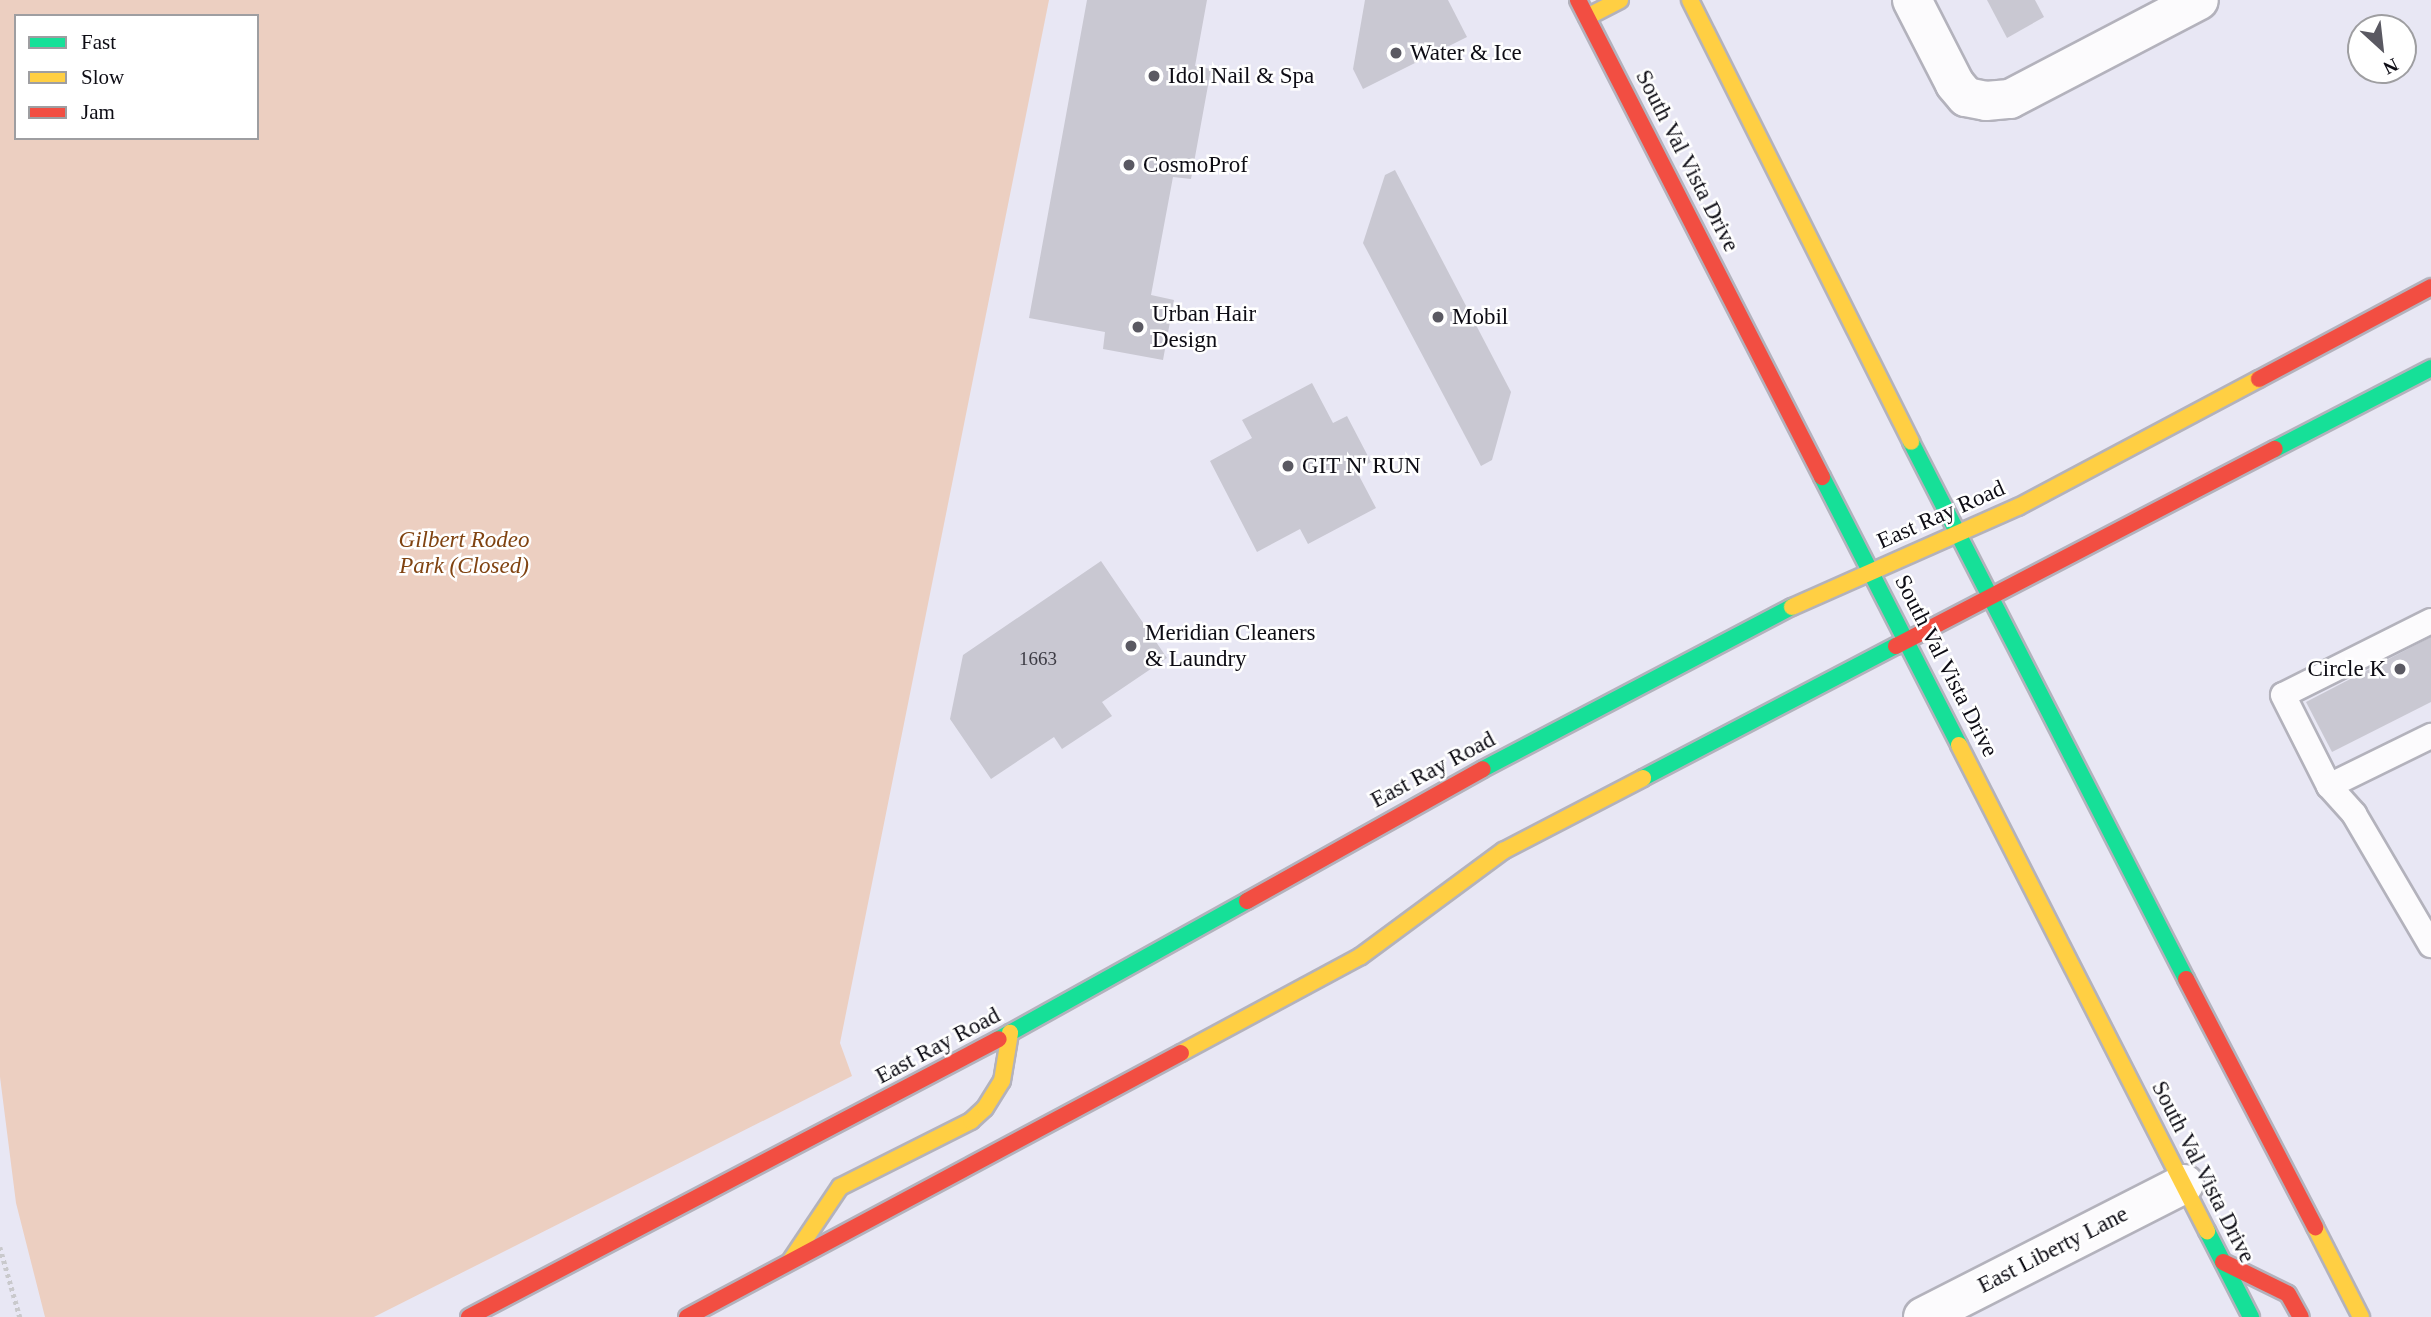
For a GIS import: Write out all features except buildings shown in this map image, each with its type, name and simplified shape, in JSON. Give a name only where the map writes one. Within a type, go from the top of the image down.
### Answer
[{"type":"main road","name":"South Val Vista Drive","points":[[1578,0],[1872,570],[2251,1317]]},
{"type":"main road","points":[[1587,17],[1620,0]]},
{"type":"main road","points":[[1690,0],[1988,596],[2361,1317]]},
{"type":"main road","name":"East Ray Road","points":[[469,1317],[1135,968],[1362,833],[1872,570],[2018,507],[2431,287]]},
{"type":"main road","points":[[687,1317],[1361,956],[1503,852],[1988,596],[2431,368]]},
{"type":"main road","points":[[788,1265],[840,1188],[971,1121],[985,1108],[1002,1081],[1010,1033]]},
{"type":"main road","points":[[2223,1262],[2288,1294],[2301,1317]]},
{"type":"street","points":[[1912,0],[1955,84],[1966,97],[1986,101],[2010,99],[2199,0]]},
{"type":"street","name":"East Liberty Lane","points":[[1923,1317],[2184,1184]]},
{"type":"lane","points":[[2431,621],[2283,695],[2329,786],[2354,814],[2431,945]]},
{"type":"lane","points":[[2329,786],[2431,736]]},
{"type":"path","points":[[0,1247],[20,1317]]},
{"type":"green space","name":"Gilbert Rodeo Park (Closed)","points":[[0,0],[1049,0],[840,1043],[852,1076],[374,1317],[45,1317],[16,1203],[0,1077]]},
{"type":"traffic: fast","points":[[2275,449],[2431,368]]},
{"type":"traffic: fast","points":[[1911,442],[2186,979]]},
{"type":"traffic: fast","points":[[1822,477],[1959,745]]},
{"type":"traffic: fast","points":[[1483,769],[1792,607]]},
{"type":"traffic: fast","points":[[1643,778],[1896,646]]},
{"type":"traffic: fast","points":[[999,1039],[1247,901]]},
{"type":"traffic: fast","points":[[2207,1231],[2251,1317]]},
{"type":"traffic: slow","points":[[1587,17],[1620,0]]},
{"type":"traffic: slow","points":[[1690,0],[1911,442]]},
{"type":"traffic: slow","points":[[1792,607],[2018,507],[2259,379]]},
{"type":"traffic: slow","points":[[1959,745],[2207,1231]]},
{"type":"traffic: slow","points":[[1181,1053],[1361,956],[1503,851],[1643,778]]},
{"type":"traffic: slow","points":[[791,1260],[840,1187],[971,1121],[985,1108],[1002,1081],[1010,1033]]},
{"type":"traffic: slow","points":[[2315,1227],[2361,1317]]},
{"type":"traffic: jam","points":[[1578,0],[1822,477]]},
{"type":"traffic: jam","points":[[2259,379],[2431,287]]},
{"type":"traffic: jam","points":[[1896,646],[2275,449]]},
{"type":"traffic: jam","points":[[1247,901],[1483,769]]},
{"type":"traffic: jam","points":[[2186,979],[2315,1227]]},
{"type":"traffic: jam","points":[[469,1317],[999,1039]]},
{"type":"traffic: jam","points":[[687,1317],[1181,1053]]},
{"type":"traffic: jam","points":[[2223,1262],[2288,1294],[2301,1317]]},
{"type":"place","name":"Water & Ice","points":[[1396,53]]},
{"type":"place","name":"Idol Nail & Spa","points":[[1154,76]]},
{"type":"place","name":"CosmoProf","points":[[1129,165]]},
{"type":"place","name":"Mobil","points":[[1438,317]]},
{"type":"place","name":"Urban Hair Design","points":[[1138,327]]},
{"type":"place","name":"GIT N' RUN","points":[[1288,466]]},
{"type":"place","name":"Meridian Cleaners & Laundry","points":[[1131,646]]},
{"type":"place","name":"Circle K","points":[[2400,669]]}]
